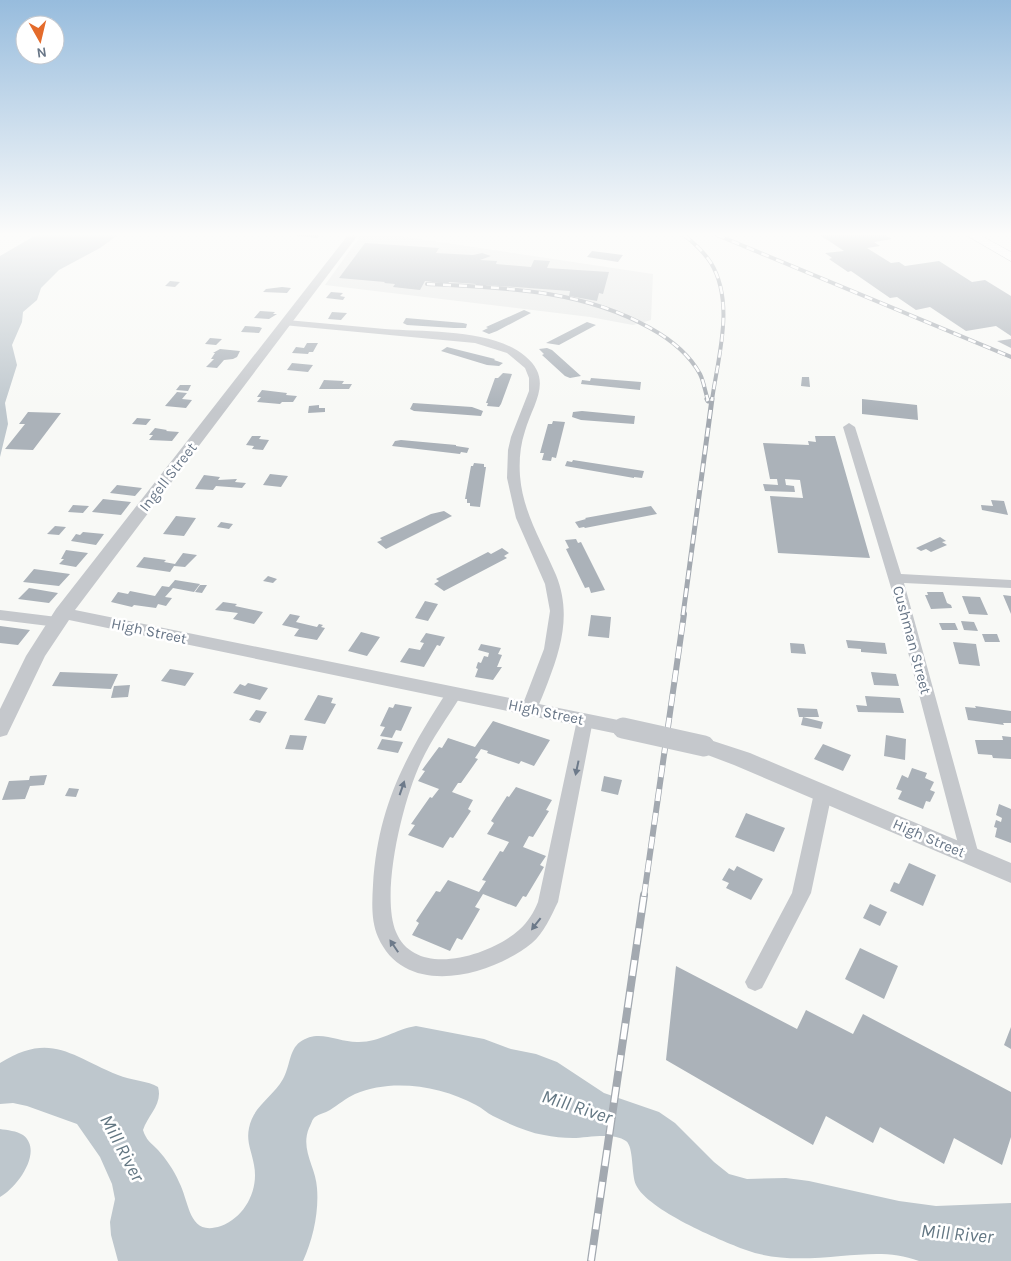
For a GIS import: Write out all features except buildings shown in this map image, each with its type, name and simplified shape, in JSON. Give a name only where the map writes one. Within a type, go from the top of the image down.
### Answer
[{"type":"street","name":"Ingell Street","points":[[0,730],[23,680],[60,617],[308,294]]},
{"type":"street","points":[[286,323],[473,340],[510,351],[524,360],[532,370],[535,391],[516,437],[513,455],[514,476],[524,522],[547,571],[558,610],[550,651],[529,709]]},
{"type":"street","name":"Cushman Street","points":[[849,427],[895,578],[970,855]]},
{"type":"street","points":[[895,578],[1011,584]]},
{"type":"street","points":[[0,615],[60,617]]},
{"type":"street","name":"High Street","points":[[60,617],[585,720],[704,746],[742,759],[1011,873]]},
{"type":"street","points":[[454,694],[422,744],[408,772],[392,828],[382,896],[384,926],[397,952],[408,959],[435,968],[454,968],[492,957],[511,948],[539,922],[548,902],[585,720]]},
{"type":"street","points":[[755,982],[801,893],[823,793]]},
{"type":"shaded area","points":[[398,294],[652,294],[651,320],[633,325],[590,317]]},
{"type":"water","points":[[0,294],[39,294],[37,300],[23,312],[22,322],[12,345],[17,365],[5,403],[8,424],[0,457]]},
{"type":"water","name":"Mill River","points":[[416,1026],[484,1039],[557,1062],[604,1093],[659,1112],[675,1123],[714,1162],[729,1174],[747,1179],[786,1178],[809,1181],[899,1201],[936,1206],[1011,1203],[1011,1261],[919,1261],[900,1256],[880,1254],[781,1258],[757,1254],[702,1232],[669,1214],[643,1195],[634,1180],[629,1144],[621,1138],[600,1136],[566,1138],[538,1134],[505,1122],[476,1105],[448,1093],[416,1086],[400,1085],[369,1089],[355,1094],[313,1119],[306,1144],[316,1180],[317,1206],[310,1244],[303,1261],[118,1261],[111,1235],[110,1222],[115,1199],[112,1184],[100,1157],[77,1124],[27,1106],[13,1103],[0,1104],[0,1063],[33,1049],[47,1048],[60,1050],[118,1075],[150,1083],[158,1087],[157,1104],[145,1125],[144,1133],[175,1173],[183,1190],[188,1208],[196,1222],[202,1227],[221,1226],[237,1216],[248,1202],[252,1193],[255,1174],[248,1138],[251,1120],[283,1079],[296,1045],[314,1036],[352,1042],[367,1041]]},
{"type":"water","points":[[0,1129],[23,1135],[29,1142],[31,1150],[26,1169],[14,1186],[0,1197]]},
{"type":"railway","points":[[547,294],[597,305],[624,315],[657,332],[672,342],[696,367],[703,380],[708,400]]},
{"type":"railway","points":[[712,400],[723,330],[722,294]]},
{"type":"railway","points":[[859,294],[1011,357]]},
{"type":"railway","points":[[683,615],[712,399]]},
{"type":"railway","points":[[644,896],[684,614]]},
{"type":"railway","points":[[591,1261],[644,895]]}]
